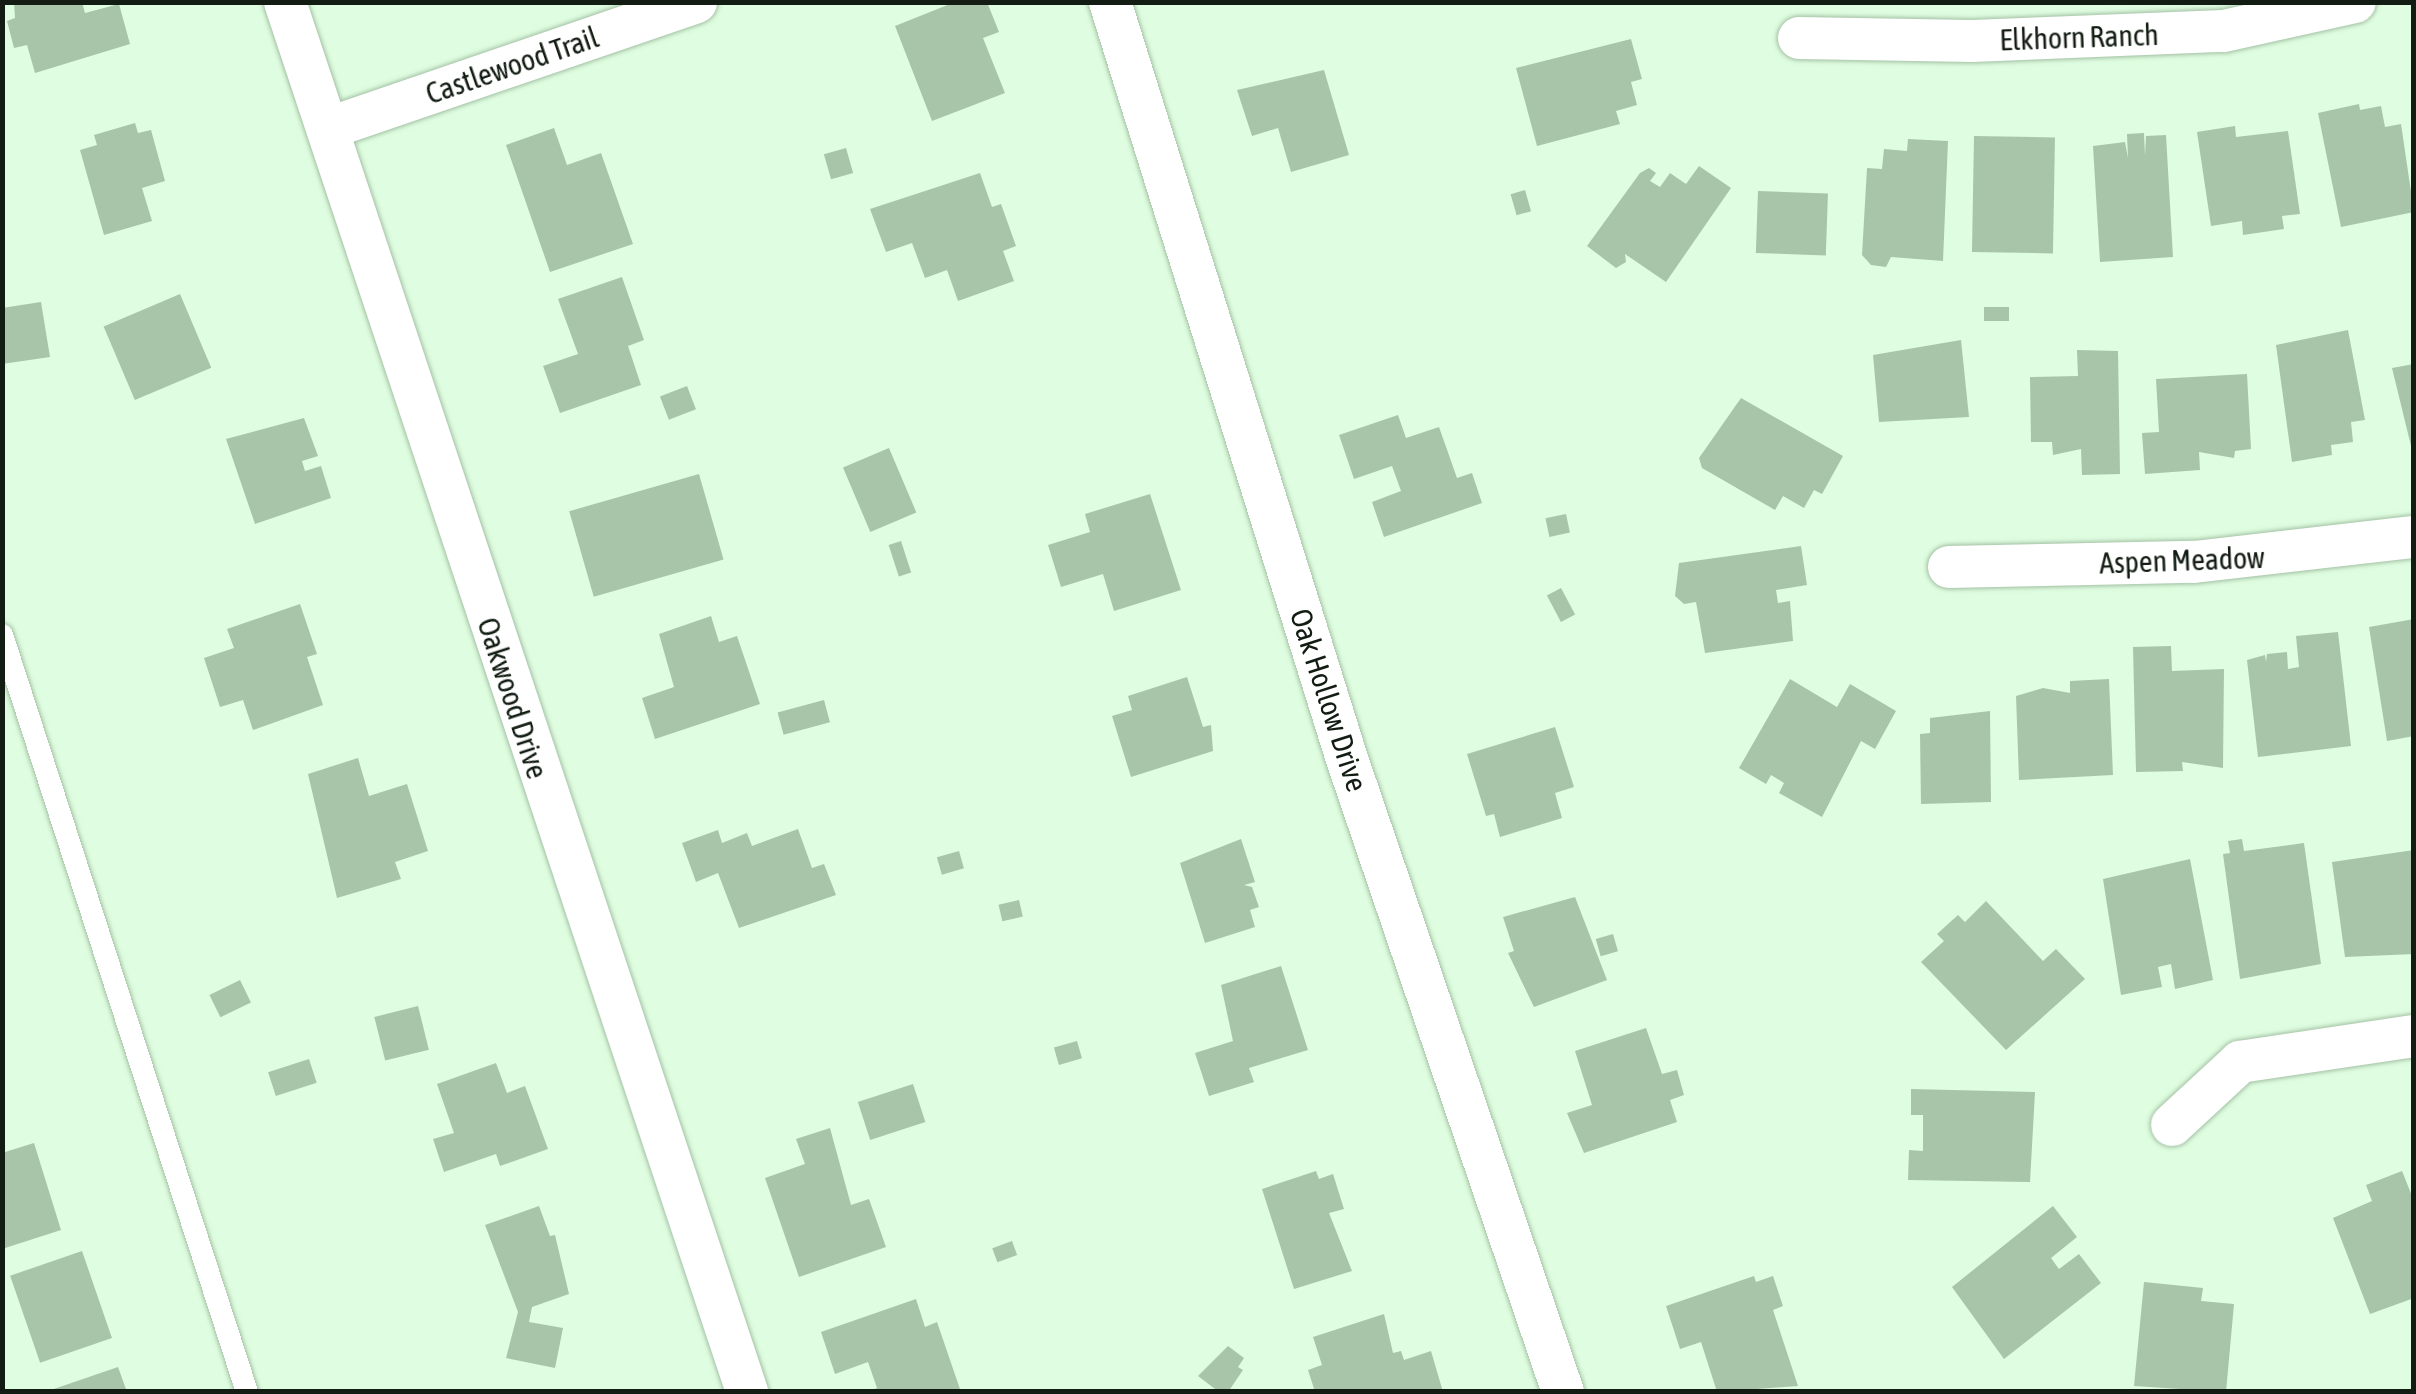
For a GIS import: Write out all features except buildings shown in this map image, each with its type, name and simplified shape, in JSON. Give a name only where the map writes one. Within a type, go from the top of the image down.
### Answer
[{"type":"street","name":"Oakwood Drive","points":[[284,2],[329,128],[531,755],[747,1392]]},
{"type":"street","name":"Castlewood Trail","points":[[329,128],[696,2]]},
{"type":"street","name":"Oak Hollow Drive","points":[[1110,2],[1347,759],[1563,1392]]},
{"type":"street","name":"Elkhorn Ranch","points":[[1800,38],[1972,41],[2224,31],[2355,2]]},
{"type":"street","name":"Aspen Meadow","points":[[1948,567],[2213,561],[2414,537]]},
{"type":"street","points":[[2172,1126],[2240,1062],[2414,1036]]},
{"type":"lane","points":[[2,635],[248,1392]]}]
